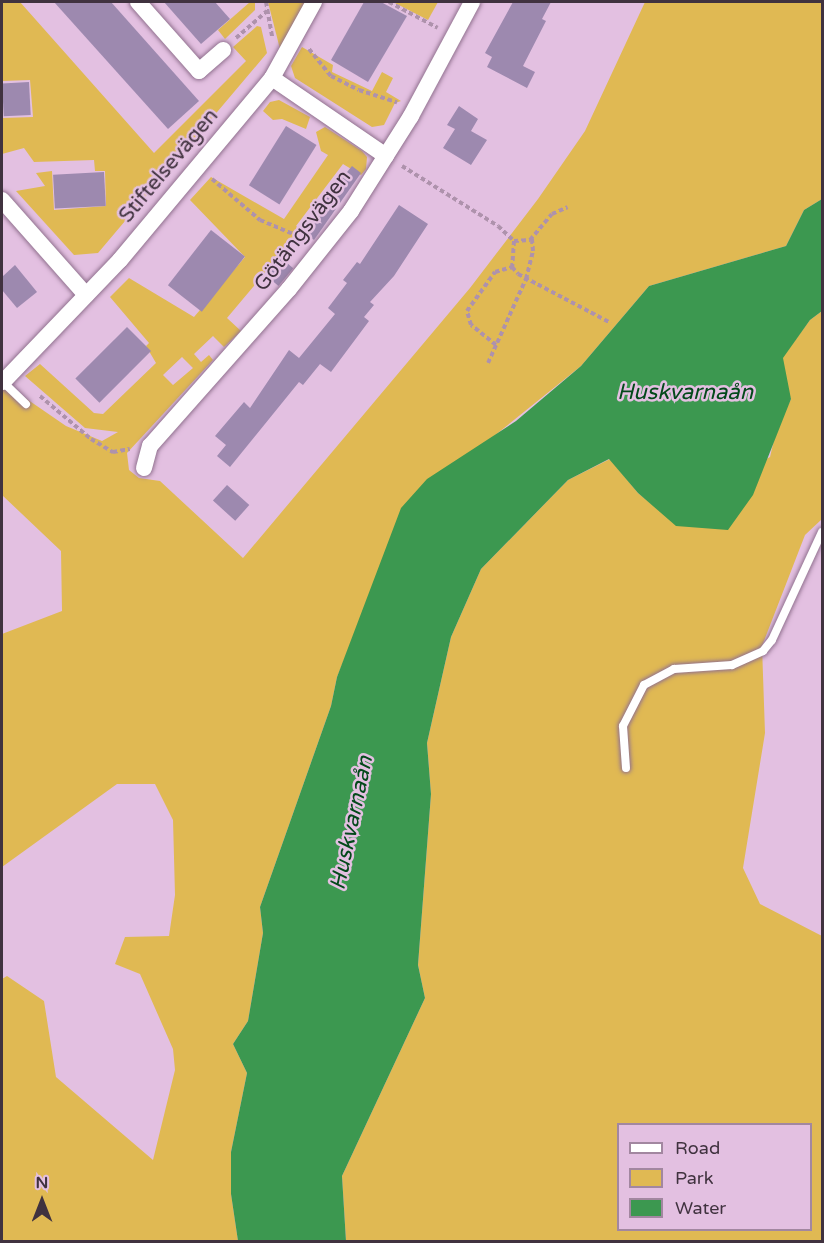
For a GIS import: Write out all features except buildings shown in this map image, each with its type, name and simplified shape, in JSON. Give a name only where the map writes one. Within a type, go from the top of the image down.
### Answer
[{"type":"street","points":[[138,2],[199,71],[223,50]]},
{"type":"street","name":"Stiftelsevägen","points":[[3,382],[87,295],[198,170],[272,78],[314,2]]},
{"type":"street","name":"Götängsvägen","points":[[144,468],[150,446],[289,289],[351,211],[413,112],[472,2]]},
{"type":"street","points":[[272,78],[386,156]]},
{"type":"street","points":[[2,200],[87,295]]},
{"type":"lane","points":[[3,382],[26,404]]},
{"type":"lane","points":[[626,768],[623,726],[644,685],[674,669],[732,665],[763,651],[772,640],[822,532]]},
{"type":"path","points":[[389,2],[455,36]]},
{"type":"path","points":[[223,50],[267,11]]},
{"type":"path","points":[[293,38],[306,46],[331,76],[413,112]]},
{"type":"path","points":[[386,156],[498,226],[514,241]]},
{"type":"path","points":[[198,170],[251,214],[312,243]]},
{"type":"path","points":[[514,241],[532,238],[552,214],[568,207]]},
{"type":"path","points":[[488,363],[526,279],[533,251],[532,238]]},
{"type":"path","points":[[512,267],[514,241]]},
{"type":"path","points":[[512,267],[526,279],[611,323]]},
{"type":"path","points":[[496,345],[471,325],[467,311],[495,272],[512,267]]},
{"type":"path","points":[[16,368],[42,397],[91,439],[113,452],[150,446]]},
{"type":"green space","points":[[2,2],[20,2],[154,153],[246,61],[233,47],[257,26],[261,27],[267,53],[98,253],[74,255],[16,191],[45,186],[36,173],[52,171],[54,210],[106,206],[105,171],[95,171],[94,160],[34,162],[24,148],[2,154],[2,118],[33,117],[30,80],[2,81]]},
{"type":"green space","points":[[250,2],[255,2],[255,10],[225,39],[218,30]]},
{"type":"green space","points":[[268,2],[309,2],[281,53]]},
{"type":"green space","points":[[393,2],[438,2],[428,20]]},
{"type":"green space","points":[[645,2],[822,2],[822,199],[804,210],[786,246],[649,286],[581,366],[494,436],[368,601],[337,677],[331,706],[260,907],[263,933],[248,1021],[233,1044],[247,1073],[231,1152],[231,1194],[238,1241],[2,1241],[2,979],[7,976],[44,1001],[56,1077],[153,1160],[175,1070],[173,1049],[140,974],[115,964],[125,937],[169,936],[175,895],[173,820],[155,784],[117,784],[2,867],[2,634],[62,611],[61,551],[2,495],[2,382],[66,426],[102,441],[118,432],[85,428],[25,376],[40,364],[94,413],[103,414],[156,363],[146,346],[149,343],[110,297],[129,278],[194,317],[245,257],[190,200],[211,177],[284,219],[328,155],[321,151],[316,132],[325,127],[362,151],[367,157],[366,169],[361,175],[343,164],[296,226],[301,230],[227,318],[241,331],[224,347],[213,336],[194,354],[201,362],[209,355],[213,360],[127,453],[129,470],[139,478],[160,481],[243,558],[470,288],[538,199],[585,131]],"holes":[[[182,357],[193,368],[173,385],[163,375]]]},
{"type":"green space","points":[[302,47],[333,65],[332,72],[372,91],[382,72],[393,78],[386,92],[401,101],[395,103],[384,125],[372,127],[295,78],[291,66]]},
{"type":"green space","points":[[279,100],[310,117],[306,129],[282,119],[273,120],[263,111],[270,102]]},
{"type":"green space","points":[[822,311],[822,519],[805,535],[762,646],[765,733],[743,868],[760,904],[822,936],[822,1241],[346,1241],[342,1176],[425,998],[418,965],[431,794],[427,743],[451,637],[481,569],[568,480],[610,459],[638,493],[666,516],[770,457],[777,427],[791,399],[776,366],[810,320]]},
{"type":"water","name":"Huskvarnaån","points":[[822,199],[822,311],[810,320],[783,358],[791,399],[753,495],[728,530],[676,526],[638,493],[609,459],[568,480],[481,569],[451,637],[427,743],[431,794],[418,965],[425,998],[342,1176],[346,1241],[238,1241],[231,1194],[231,1152],[247,1073],[233,1044],[248,1021],[263,933],[260,907],[331,706],[337,677],[401,508],[427,479],[516,421],[581,366],[649,286],[786,246],[804,210]]}]
